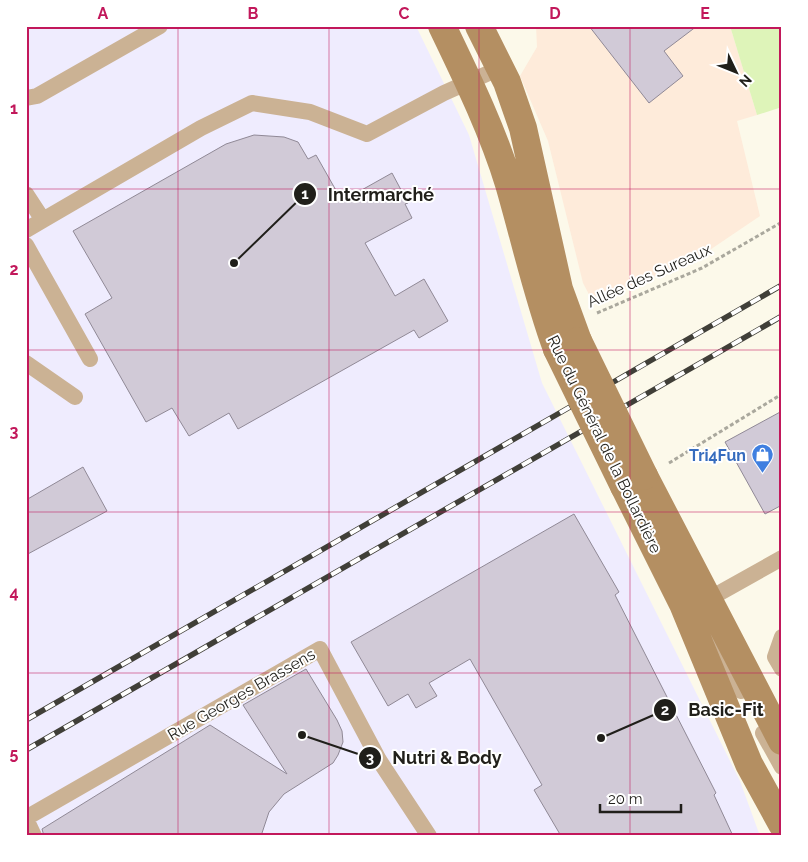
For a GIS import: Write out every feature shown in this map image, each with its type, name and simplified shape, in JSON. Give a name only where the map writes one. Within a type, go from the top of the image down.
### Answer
[{"type":"main road","name":"Rue du Général de la Bollardière","points":[[442,26],[469,82],[509,183],[538,295],[569,338],[634,481],[695,602],[782,741]]},
{"type":"main road","name":"Rue du Général de la Bollardière","points":[[479,26],[500,68],[523,128],[569,338]]},
{"type":"main road","name":"Rue du Général de la Bollardière","points":[[695,602],[749,764],[782,824]]},
{"type":"lane","points":[[26,98],[37,96],[160,26]]},
{"type":"lane","points":[[26,230],[201,128],[252,103],[310,112],[367,134],[500,68]]},
{"type":"lane","points":[[26,194],[43,220]]},
{"type":"lane","points":[[26,245],[90,359]]},
{"type":"lane","points":[[26,363],[75,397]]},
{"type":"lane","points":[[782,558],[695,602],[782,767]]},
{"type":"lane","points":[[782,637],[775,657],[782,669]]},
{"type":"lane","name":"Rue Georges Brassens","points":[[26,818],[320,649],[380,760],[429,836]]},
{"type":"lane","points":[[26,818],[34,836]]},
{"type":"path","name":"Allée des Sureaux","points":[[569,338],[702,268],[782,222]]},
{"type":"path","points":[[634,481],[782,394]]},
{"type":"shaded area","points":[[26,26],[416,26],[469,135],[542,383],[740,781],[760,836],[26,836]]},
{"type":"shaded area","points":[[536,26],[730,26],[757,115],[737,121],[760,216],[692,262],[592,300],[583,283],[548,141],[520,76],[537,47]]},
{"type":"green space","points":[[730,26],[782,26],[782,107],[757,115]]},
{"type":"building","points":[[589,26],[697,26],[664,51],[683,76],[649,103]]},
{"type":"building","points":[[254,135],[284,137],[298,142],[308,159],[316,155],[342,201],[392,173],[408,203],[405,204],[412,218],[365,243],[395,296],[424,279],[448,321],[419,338],[414,330],[238,429],[229,413],[189,436],[172,408],[146,422],[85,314],[112,298],[73,231],[226,144]]},
{"type":"building","name":"Tri4Fun","points":[[782,411],[782,505],[765,514],[725,442]]},
{"type":"building","points":[[83,467],[107,511],[26,555],[26,500]]},
{"type":"building","points":[[574,514],[619,592],[615,595],[716,793],[714,795],[733,836],[561,836],[534,790],[542,785],[470,659],[429,683],[437,696],[416,708],[408,694],[388,706],[351,642]]},
{"type":"building","points":[[306,669],[337,720],[342,731],[343,742],[333,763],[284,794],[269,812],[261,836],[44,836],[42,829],[210,725],[287,774],[243,705]]},
{"type":"railway","points":[[26,720],[782,285]]},
{"type":"railway","points":[[26,750],[782,316]]},
{"type":"place","name":"Intermarché","points":[[234,263]]},
{"type":"place","name":"Tri4Fun","points":[[762,474]]},
{"type":"place","name":"Nutri & Body","points":[[302,735]]},
{"type":"place","name":"Basic-Fit","points":[[601,738]]}]
